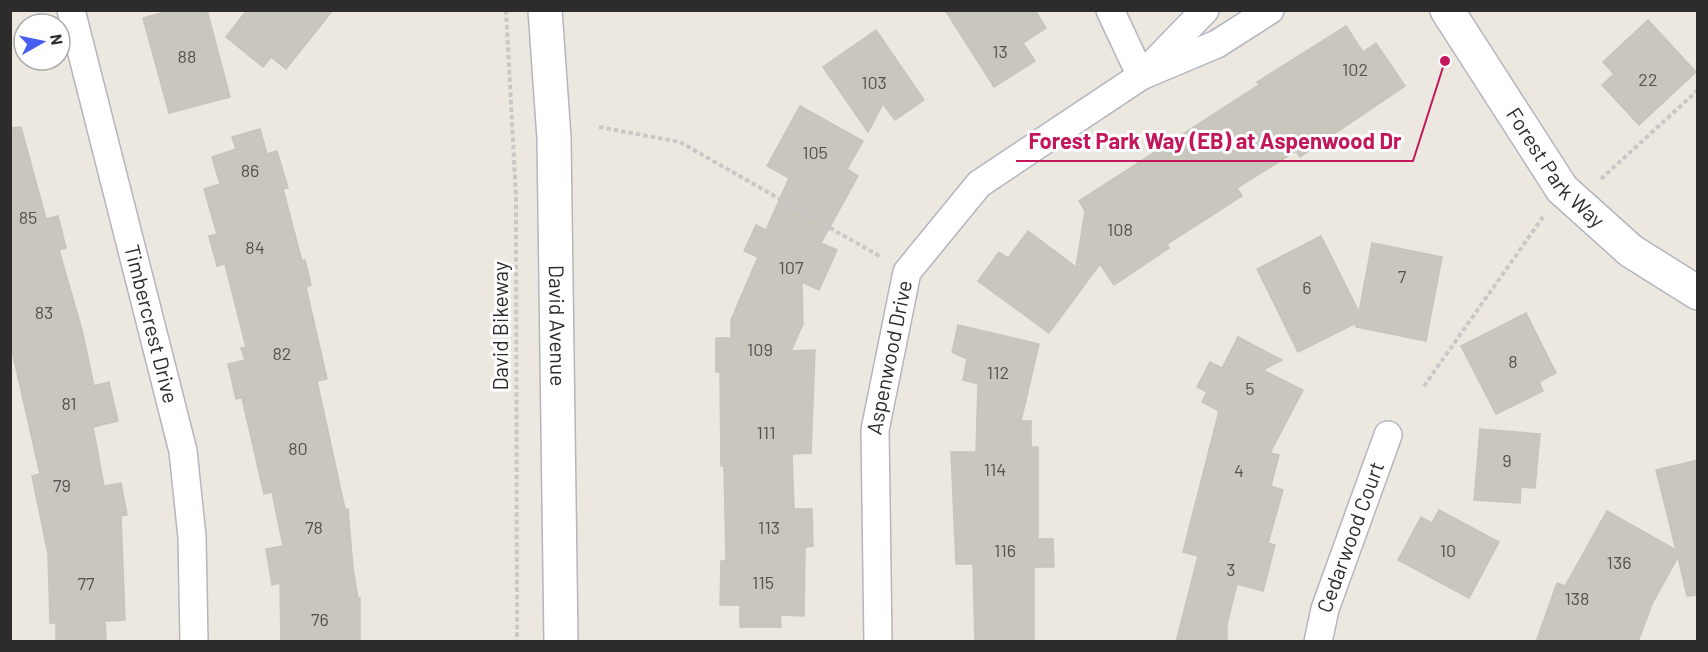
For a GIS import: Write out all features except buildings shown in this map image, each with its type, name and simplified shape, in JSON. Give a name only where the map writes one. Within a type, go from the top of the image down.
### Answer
[{"type":"main road","name":"David Avenue","points":[[544,10],[554,138],[561,642]]},
{"type":"main road","name":"Forest Park Way","points":[[1447,10],[1569,196],[1631,251],[1698,293]]},
{"type":"street","name":"Timbercrest Drive","points":[[71,10],[183,451],[192,527],[194,642]]},
{"type":"street","points":[[1110,10],[1141,76]]},
{"type":"street","name":"Aspenwood Drive","points":[[1141,76],[1205,10]]},
{"type":"street","name":"Aspenwood Drive","points":[[878,642],[875,430],[907,272],[979,184],[1141,76],[1217,44],[1270,10]]},
{"type":"street","name":"Cedarwood Court","points":[[1318,642],[1325,609],[1388,435]]},
{"type":"path","name":"David Bikeway","points":[[506,10],[516,197],[517,642]]},
{"type":"path","points":[[1424,386],[1569,196],[1698,90]]},
{"type":"path","points":[[600,127],[680,142],[882,258]]},
{"type":"place","name":"Forest Park Way (EB) at Aspenwood Dr","points":[[1445,61]]}]
